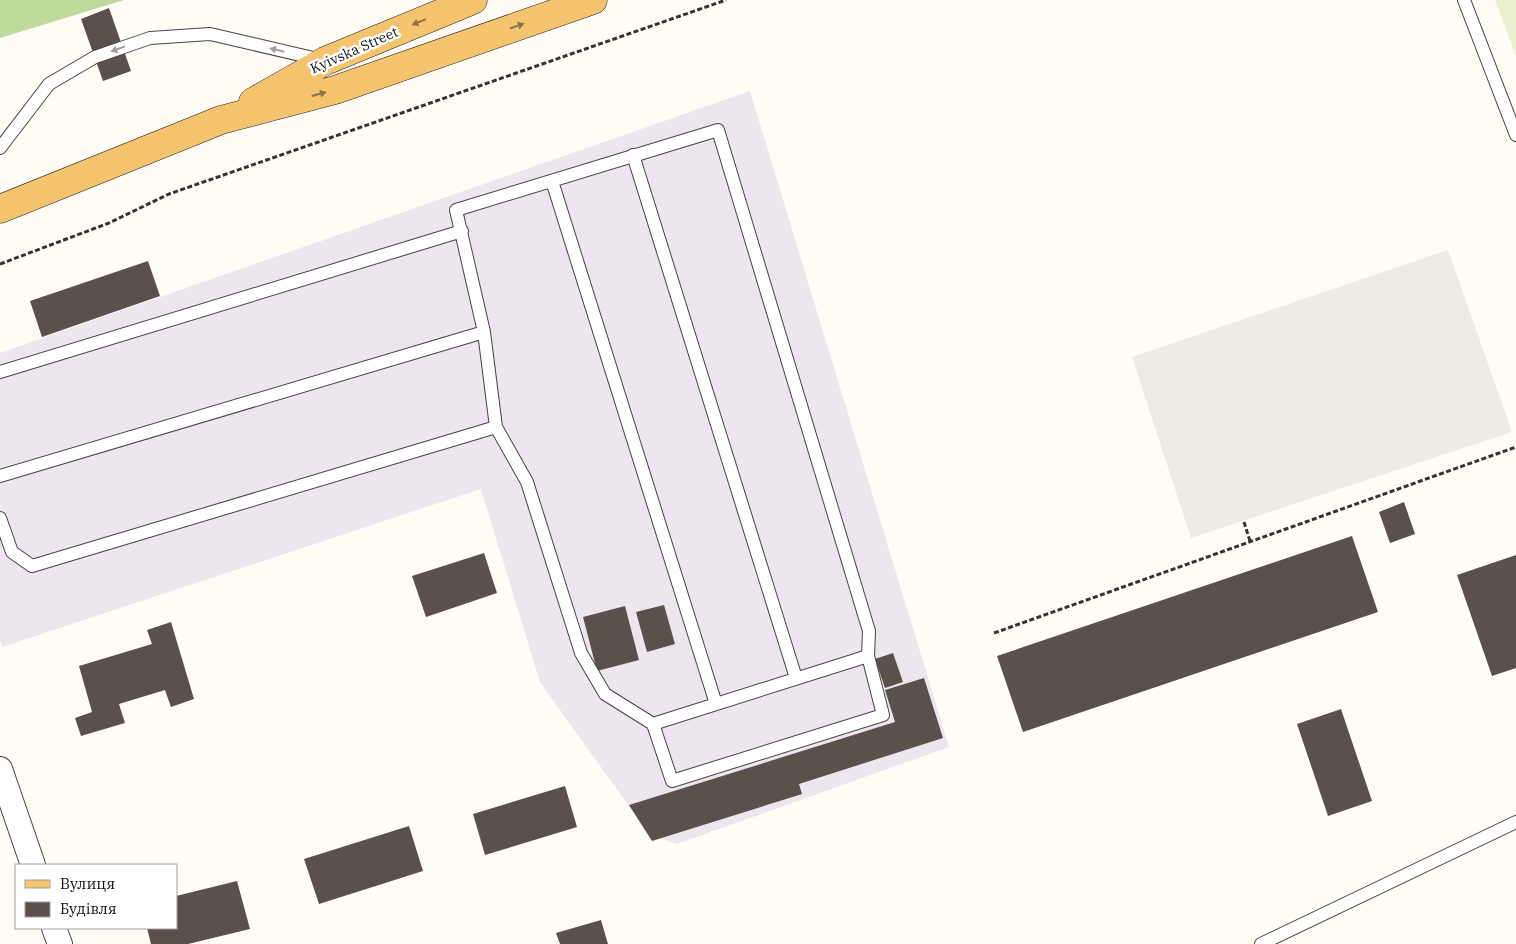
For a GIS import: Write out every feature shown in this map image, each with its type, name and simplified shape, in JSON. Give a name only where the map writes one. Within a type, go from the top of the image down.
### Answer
[{"type":"main road","name":"Kyivska Street","points":[[0,209],[222,120],[335,90],[592,0]]},
{"type":"main road","name":"Kyivska Street","points":[[222,120],[325,61],[468,2]]},
{"type":"street","points":[[0,769],[33,864]]},
{"type":"street","points":[[54,929],[60,944]]},
{"type":"lane","points":[[1464,0],[1516,135]]},
{"type":"lane","points":[[0,148],[49,84],[95,57],[150,38],[210,34],[325,61]]},
{"type":"lane","points":[[718,130],[869,632],[868,656],[884,715],[672,781],[654,724],[605,694],[581,653],[528,482],[496,427],[484,332],[456,210],[633,155],[718,130]]},
{"type":"lane","points":[[633,155],[796,678]]},
{"type":"lane","points":[[552,180],[716,704]]},
{"type":"lane","points":[[0,372],[462,231]]},
{"type":"lane","points":[[0,476],[484,332]]},
{"type":"lane","points":[[0,518],[12,552],[32,566],[496,427]]},
{"type":"lane","points":[[654,724],[868,656]]},
{"type":"lane","points":[[1261,944],[1516,822]]},
{"type":"path","points":[[0,264],[110,224],[169,194],[726,0]]},
{"type":"path","points":[[994,633],[1516,447]]},
{"type":"path","points":[[1244,522],[1250,541]]},
{"type":"shaded area","points":[[750,91],[949,747],[677,844],[649,834],[540,682],[481,489],[2,647],[0,641],[0,353]]},
{"type":"shaded area","points":[[1448,250],[1512,432],[1191,538],[1132,357]]},
{"type":"green space","points":[[0,0],[124,0],[0,38]]},
{"type":"green space","points":[[1495,0],[1516,0],[1516,56]]},
{"type":"building","points":[[109,8],[131,71],[103,81],[81,19]]},
{"type":"building","points":[[148,261],[160,296],[42,337],[30,301]]},
{"type":"building","points":[[1404,502],[1415,534],[1390,543],[1379,512]]},
{"type":"building","points":[[1352,536],[1378,612],[1023,732],[997,656]]},
{"type":"building","points":[[484,553],[497,593],[426,617],[412,576]]},
{"type":"building","points":[[1516,555],[1516,668],[1492,676],[1457,575]]},
{"type":"building","points":[[664,605],[675,644],[647,652],[636,612]]},
{"type":"building","points":[[625,606],[639,660],[597,671],[583,617]]},
{"type":"building","points":[[171,622],[194,699],[171,707],[165,690],[119,704],[125,723],[81,736],[75,718],[92,712],[79,666],[152,644],[147,630]]},
{"type":"building","points":[[893,653],[903,682],[885,688],[875,659]]},
{"type":"building","points":[[924,678],[943,738],[799,784],[802,794],[652,841],[629,805],[895,722],[885,690]]},
{"type":"building","points":[[1341,709],[1372,801],[1328,816],[1297,724]]},
{"type":"building","points":[[565,786],[577,827],[485,855],[473,814]]},
{"type":"building","points":[[409,826],[423,871],[319,904],[304,859]]},
{"type":"building","points":[[237,881],[250,929],[188,944],[151,944],[147,929],[178,929],[178,896]]},
{"type":"building","points":[[601,920],[608,944],[560,944],[556,933]]}]
